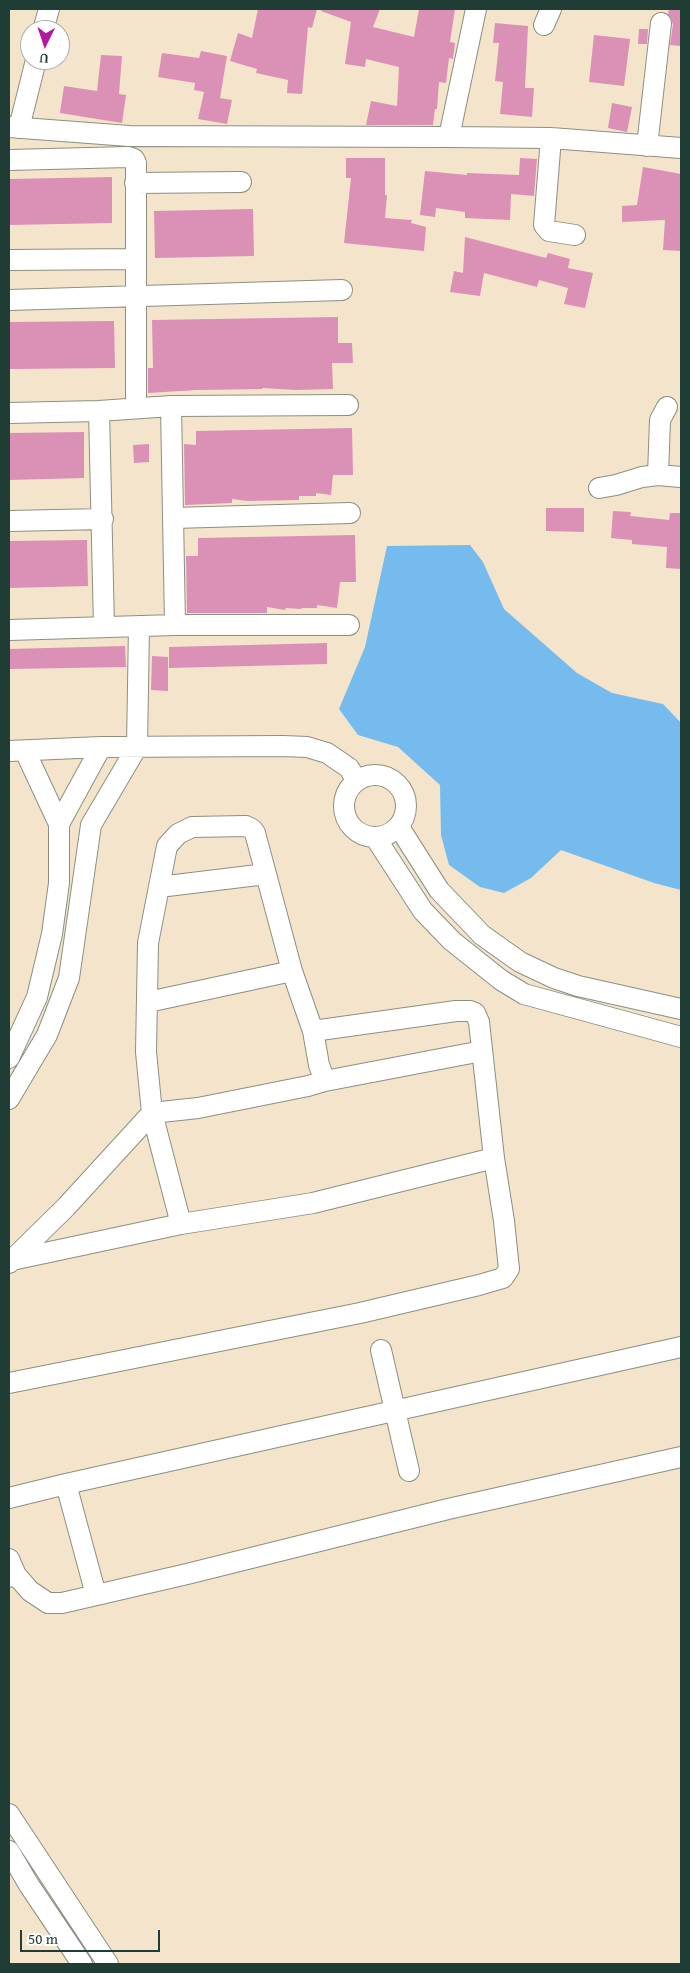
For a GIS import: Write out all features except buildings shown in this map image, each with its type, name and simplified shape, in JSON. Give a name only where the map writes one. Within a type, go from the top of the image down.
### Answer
[{"type":"street","points":[[449,137],[476,9]]},
{"type":"street","points":[[647,146],[660,23]]},
{"type":"street","points":[[33,70],[14,127],[129,136],[551,138],[681,148]]},
{"type":"street","points":[[551,138],[544,225],[548,231],[575,234]]},
{"type":"street","points":[[9,160],[128,157],[134,159],[136,163],[136,408]]},
{"type":"street","points":[[136,183],[241,182]]},
{"type":"street","points":[[9,260],[135,259]]},
{"type":"street","points":[[9,300],[342,290]]},
{"type":"street","points":[[9,413],[171,406],[348,405]]},
{"type":"street","points":[[171,406],[175,625]]},
{"type":"street","points":[[658,475],[660,420],[667,406]]},
{"type":"street","points":[[99,410],[104,627]]},
{"type":"street","points":[[599,488],[616,486],[642,477],[658,475],[681,477]]},
{"type":"street","points":[[174,518],[350,513]]},
{"type":"street","points":[[9,522],[103,519]]},
{"type":"street","points":[[9,630],[175,625],[349,625]]},
{"type":"street","points":[[9,1099],[47,1035],[69,978],[91,825],[137,747],[139,626]]},
{"type":"street","points":[[59,824],[17,751],[101,747],[283,746],[307,748],[327,753],[349,768],[357,781]]},
{"type":"street","points":[[9,1058],[37,997],[52,934],[58,883],[59,824],[101,747]]},
{"type":"street","points":[[374,775],[383,776],[399,786],[404,793],[406,811],[404,819],[398,827],[383,836],[375,837],[358,832],[347,820],[344,803],[346,795],[357,781],[374,775]]},
{"type":"street","points":[[181,1224],[152,1113],[146,1052],[148,943],[167,846],[178,834],[192,827],[246,826],[255,833],[292,971],[313,1031],[319,1065],[325,1080]]},
{"type":"street","points":[[398,827],[439,890],[482,935],[520,962],[554,978],[578,986],[681,1010]]},
{"type":"street","points":[[375,837],[423,911],[452,941],[501,980],[524,994],[681,1037]]},
{"type":"street","points":[[160,887],[266,874]]},
{"type":"street","points":[[148,1002],[292,971]]},
{"type":"street","points":[[9,1383],[360,1313],[503,1278],[509,1269],[494,1158],[479,1022],[475,1013],[456,1011],[313,1031]]},
{"type":"street","points":[[11,1261],[66,1207],[152,1113],[198,1108],[308,1086],[325,1080],[482,1051]]},
{"type":"street","points":[[11,1261],[181,1224],[313,1203],[494,1158]]},
{"type":"street","points":[[9,1498],[681,1347]]},
{"type":"street","points":[[381,1350],[409,1470]]},
{"type":"street","points":[[11,1570],[30,1591],[48,1603],[62,1603],[448,1510],[681,1457]]},
{"type":"street","points":[[66,1484],[96,1595]]},
{"type":"street","points":[[9,1814],[108,1964]]},
{"type":"street","points":[[9,1851],[28,1885],[82,1964]]},
{"type":"water","points":[[470,545],[483,562],[504,609],[577,673],[612,693],[663,704],[681,723],[681,890],[654,883],[561,850],[531,878],[504,893],[480,887],[449,865],[441,835],[440,785],[398,747],[358,735],[339,709],[365,647],[387,546]]}]
